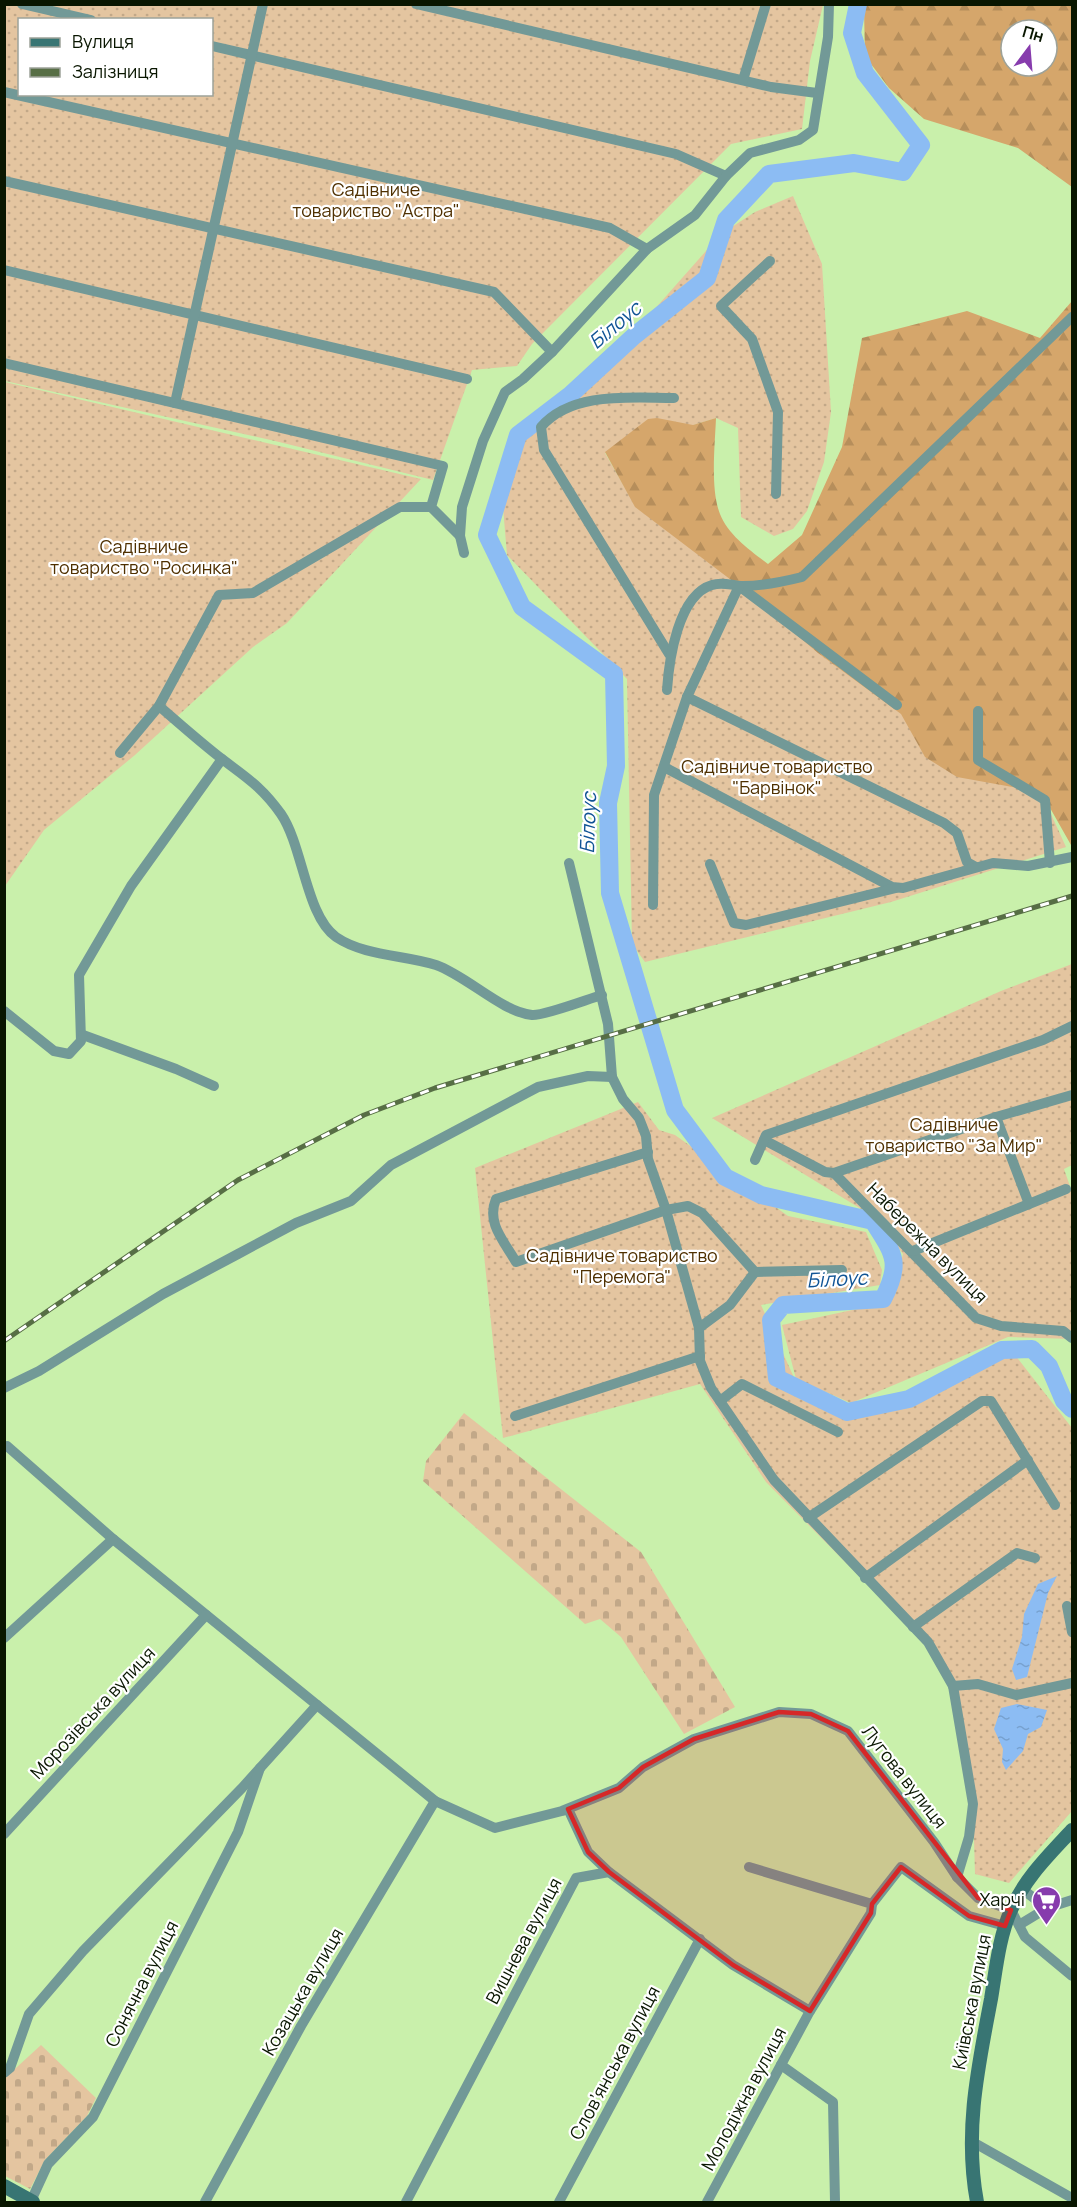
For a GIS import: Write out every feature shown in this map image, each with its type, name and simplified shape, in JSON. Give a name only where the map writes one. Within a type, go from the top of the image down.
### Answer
[{"type":"main road","name":"Київська вулиця","points":[[977,2202],[971,2141],[973,2093],[1012,1926],[1011,1910],[1022,1889],[1044,1860],[1072,1830]]},
{"type":"main road","points":[[4,2186],[32,2202]]},
{"type":"street","points":[[22,4],[82,18]]},
{"type":"street","points":[[175,402],[263,4]]},
{"type":"street","points":[[416,4],[743,80],[817,93]]},
{"type":"street","points":[[743,80],[766,4]]},
{"type":"street","points":[[464,553],[460,536],[462,507],[483,441],[505,392],[523,380],[552,352],[647,249],[694,215],[726,176],[750,153],[799,140],[813,129],[817,93],[828,38],[829,4]]},
{"type":"street","points":[[213,46],[676,154],[726,176]]},
{"type":"street","points":[[22,96],[609,228],[647,249]]},
{"type":"street","points":[[4,181],[494,292],[552,352]]},
{"type":"street","points":[[770,261],[721,306],[752,339],[778,412],[776,494]]},
{"type":"street","points":[[4,270],[467,379]]},
{"type":"street","points":[[668,690],[669,654],[688,603],[710,585],[727,583],[739,586],[771,585],[802,577],[1072,317]]},
{"type":"street","points":[[4,363],[443,466],[431,507]]},
{"type":"street","points":[[669,654],[544,450],[541,427],[549,418],[568,407],[614,398],[674,398]]},
{"type":"street","points":[[120,753],[159,706],[219,595],[253,593],[400,507],[431,507],[460,536]]},
{"type":"street","points":[[653,905],[654,795],[687,697],[739,586]]},
{"type":"street","points":[[739,586],[897,705]]},
{"type":"street","points":[[687,697],[944,823],[957,833],[967,862],[976,867]]},
{"type":"street","points":[[159,706],[222,759],[257,783],[282,816],[302,860],[315,909],[334,936],[358,947],[437,966],[492,995],[501,1005],[533,1016],[602,995]]},
{"type":"street","points":[[978,711],[978,760],[1045,800],[1050,863]]},
{"type":"street","points":[[4,1011],[54,1051],[69,1054],[81,1041],[83,1035],[79,975],[131,886],[222,759]]},
{"type":"street","points":[[664,767],[896,888]]},
{"type":"street","points":[[710,864],[734,923],[746,925],[903,888],[993,863],[1028,866],[1072,857]]},
{"type":"street","points":[[569,863],[608,1024],[612,1077],[623,1099],[639,1118],[646,1136],[648,1152],[699,1328],[700,1356],[711,1388],[774,1480],[928,1642],[953,1686],[974,1804],[969,1837],[957,1877]]},
{"type":"street","points":[[755,1160],[765,1135],[1043,1041],[1072,1026]]},
{"type":"street","points":[[83,1035],[176,1069],[213,1086]]},
{"type":"street","points":[[4,1388],[39,1371],[163,1294],[296,1223],[351,1201],[391,1165],[538,1088],[588,1076],[612,1077]]},
{"type":"street","points":[[764,1140],[825,1172],[834,1173],[996,1117],[1072,1095]]},
{"type":"street","points":[[996,1117],[1029,1204]]},
{"type":"street","points":[[648,1152],[496,1198],[492,1208],[492,1220],[516,1262],[666,1210],[688,1206],[702,1213],[755,1272],[842,1270]]},
{"type":"street","name":"Набережна вулиця","points":[[834,1173],[913,1251],[976,1318],[1001,1326],[1063,1331],[1072,1338]]},
{"type":"street","points":[[913,1251],[1066,1189]]},
{"type":"street","points":[[699,1328],[730,1305],[755,1272]]},
{"type":"street","points":[[515,1416],[700,1356]]},
{"type":"street","points":[[720,1401],[742,1384],[838,1432]]},
{"type":"street","points":[[808,1518],[982,1401],[991,1401],[1055,1505]]},
{"type":"street","name":"Лугова вулиця","points":[[6,1447],[112,1539],[435,1801],[495,1828],[568,1809],[619,1788],[643,1767],[694,1739],[779,1712],[811,1714],[848,1731],[934,1842],[957,1877],[978,1898],[1011,1910]]},
{"type":"street","points":[[865,1578],[1028,1461]]},
{"type":"street","points":[[4,1638],[112,1539]]},
{"type":"street","points":[[913,1627],[1017,1553],[1035,1558]]},
{"type":"street","points":[[1067,1606],[1072,1632]]},
{"type":"street","name":"Морозівська вулиця","points":[[4,1834],[206,1615]]},
{"type":"street","points":[[953,1686],[978,1684],[1016,1695],[1072,1683]]},
{"type":"street","name":"Сонячна вулиця","points":[[4,2073],[10,2068],[29,2014],[83,1951],[260,1768],[317,1705]]},
{"type":"street","name":"Сонячна вулиця","points":[[32,2202],[48,2164],[93,2117],[238,1832],[260,1768]]},
{"type":"street","name":"Козацька вулиця","points":[[205,2202],[301,2026],[435,1801]]},
{"type":"street","points":[[568,1809],[588,1852],[609,1872],[733,1965],[810,2012]]},
{"type":"street","points":[[749,1867],[872,1904]]},
{"type":"street","name":"Молодіжна вулиця","points":[[707,2202],[810,2012],[872,1913],[872,1904],[901,1867],[969,1916],[1012,1926]]},
{"type":"street","name":"Вишнева вулиця","points":[[406,2202],[576,1878],[609,1872]]},
{"type":"street","points":[[1022,1889],[1047,1908]]},
{"type":"street","points":[[1072,1900],[1047,1908],[1012,1926],[1072,1976]]},
{"type":"street","name":"Словʼянська вулиця","points":[[559,2202],[700,1939]]},
{"type":"street","points":[[781,2065],[833,2102],[835,2202]]},
{"type":"street","points":[[971,2141],[1072,2198]]},
{"type":"highlighted area","points":[[779,1712],[811,1714],[848,1731],[978,1898],[1011,1910],[1005,1926],[969,1916],[901,1867],[872,1904],[871,1913],[810,2011],[733,1965],[609,1872],[588,1852],[568,1809],[619,1788],[643,1767],[694,1739]]},
{"type":"green space","points":[[868,4],[1072,5],[1072,187],[1018,148],[924,119],[889,88],[865,56],[864,9]]},
{"type":"green space","name":"Садівниче товариство \"Астра\"","points":[[5,5],[823,5],[810,61],[802,129],[731,144],[532,344],[517,366],[472,370],[433,480],[275,441],[5,381]]},
{"type":"green space","name":"Садівниче товариство \"Барвінок\"","points":[[793,196],[822,264],[831,412],[824,462],[807,511],[793,529],[774,536],[741,517],[738,428],[716,418],[605,453],[636,507],[1041,792],[1066,847],[891,902],[645,962],[632,944],[627,679],[507,555],[501,483],[522,436],[541,427],[568,407],[721,234],[755,212]]},
{"type":"green space","points":[[1072,301],[1071,845],[1041,792],[957,777],[925,757],[901,714],[818,653],[739,586],[635,507],[605,452],[648,419],[657,418],[693,425],[716,418],[714,480],[720,514],[734,536],[768,564],[802,535],[842,447],[862,338],[967,311],[1040,338]]},
{"type":"green space","name":"Садівниче товариство \"Росинка\"","points":[[5,382],[421,479],[287,623],[253,647],[135,755],[44,830],[5,886]]},
{"type":"green space","name":"Садівниче товариство \"За Мир\"","points":[[1072,964],[1072,1165],[1064,1169],[1072,1192],[1072,1339],[1008,1337],[851,1403],[796,1379],[782,1325],[890,1302],[903,1254],[876,1218],[712,1118],[1001,991]]},
{"type":"green space","name":"Садівниче товариство \"Перемога\"","points":[[638,1102],[659,1130],[675,1135],[788,1216],[866,1232],[882,1270],[880,1285],[761,1305],[802,1395],[838,1412],[868,1415],[952,1381],[1012,1351],[1072,1428],[1072,1811],[1009,1883],[975,1874],[973,1804],[944,1662],[766,1482],[700,1384],[503,1438],[475,1168]]},
{"type":"green space","points":[[464,1413],[641,1552],[735,1707],[684,1734],[621,1637],[600,1619],[585,1624],[423,1481],[426,1461]]},
{"type":"green space","points":[[41,2045],[96,2098],[87,2116],[45,2160],[30,2189],[5,2176],[5,2078]]},
{"type":"water","points":[[1057,1576],[1048,1593],[1027,1677],[1016,1680],[1012,1669],[1022,1637],[1024,1614],[1038,1584]]},
{"type":"water","points":[[1017,1704],[1047,1710],[1041,1727],[1028,1734],[1023,1751],[1006,1770],[1002,1762],[1003,1749],[994,1729],[1001,1708]]},
{"type":"waterway","name":"Білоус","points":[[858,4],[852,33],[865,73],[921,145],[903,172],[854,163],[769,174],[726,220],[707,278],[634,336],[569,396],[518,435],[487,535],[522,607],[614,674],[616,766],[608,803],[610,893],[675,1110],[725,1177],[761,1195],[873,1221],[893,1259],[892,1276],[883,1299],[783,1305],[771,1320],[777,1378],[847,1412],[909,1399],[1002,1350],[1032,1349],[1049,1366],[1064,1401],[1072,1409]]},
{"type":"railway","points":[[4,1341],[238,1180],[364,1115],[435,1088],[1072,896]]},
{"type":"place","name":"Харчі","points":[[1046,1926]]}]
